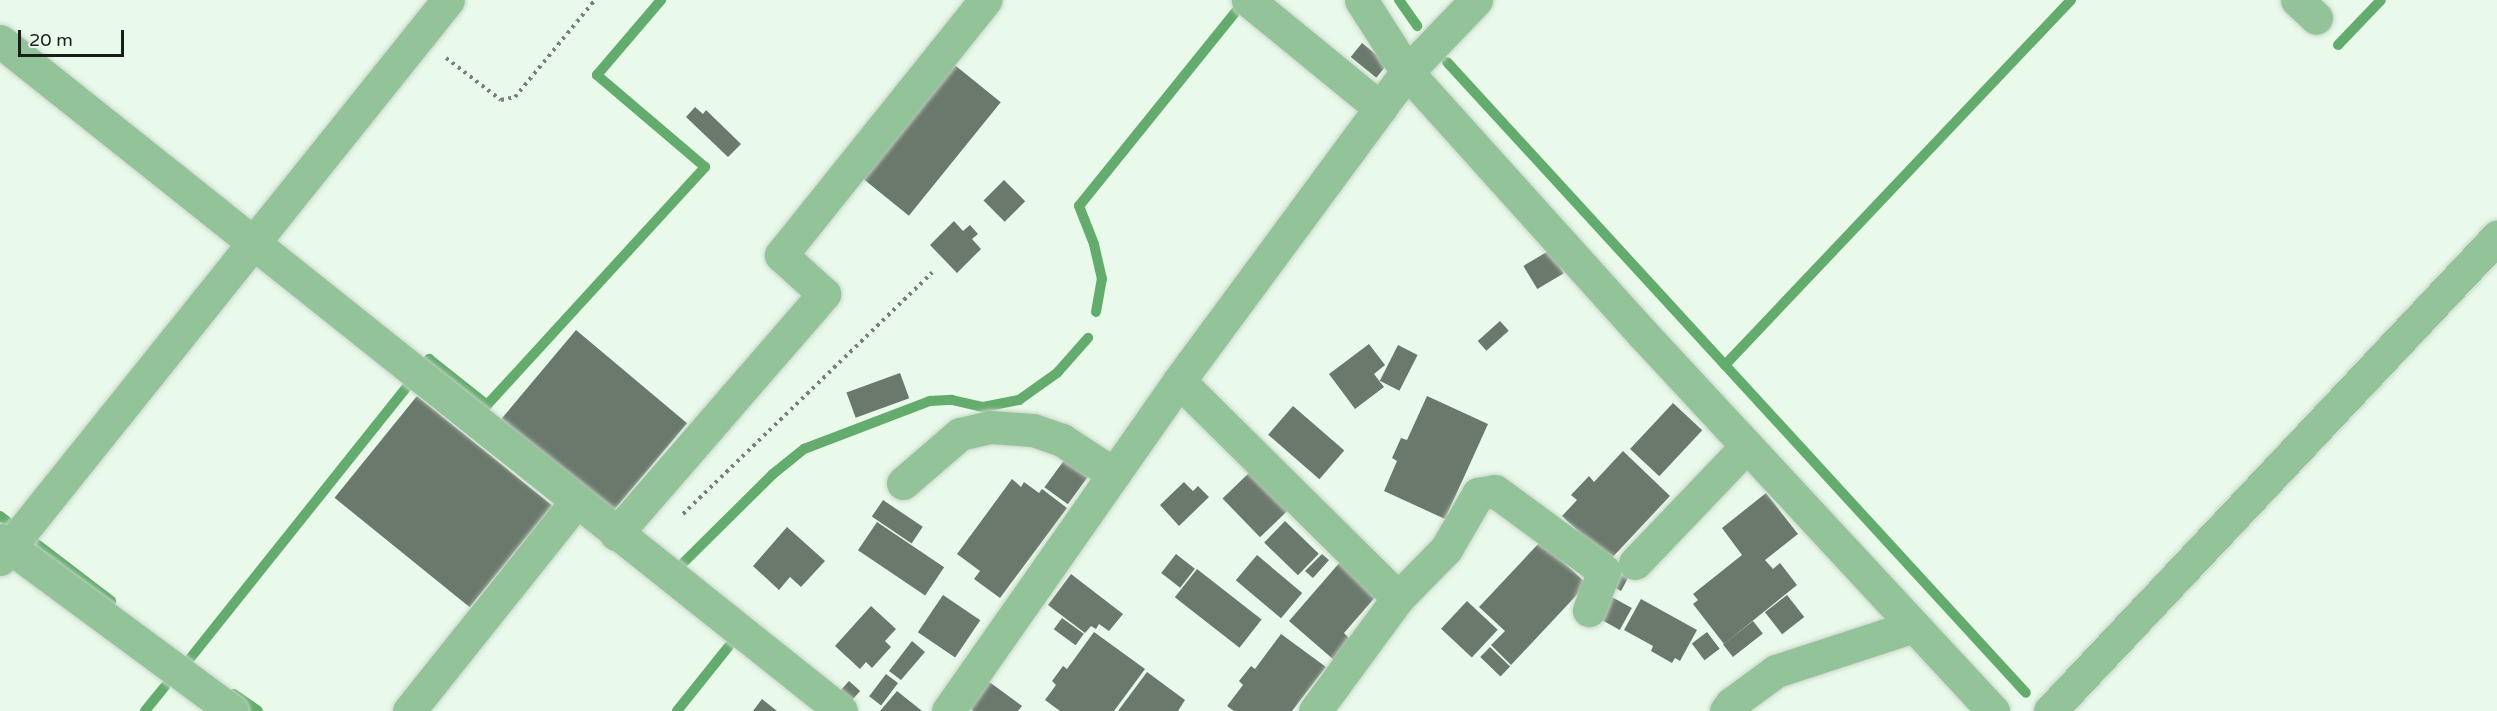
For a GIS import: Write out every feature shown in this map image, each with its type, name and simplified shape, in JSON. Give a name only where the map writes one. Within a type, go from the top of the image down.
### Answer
[{"type":"street","points":[[232,711],[11,542],[254,244],[448,0]]},
{"type":"street","points":[[629,544],[824,294],[781,255],[985,0]]},
{"type":"street","points":[[1248,0],[1380,108]]},
{"type":"street","points":[[1361,0],[1407,72],[1747,446],[1993,711]]},
{"type":"street","points":[[948,711],[1179,381],[1380,108],[1407,72],[1476,0]]},
{"type":"street","points":[[0,41],[841,711]]},
{"type":"street","points":[[2050,711],[2497,237]]},
{"type":"street","points":[[1179,381],[1398,598]]},
{"type":"street","points":[[903,483],[960,434],[990,427],[1033,430],[1062,440],[1113,474]]},
{"type":"street","points":[[1635,563],[1747,446]]},
{"type":"street","points":[[1315,711],[1398,598],[1446,549],[1479,494],[1495,491],[1604,571],[1589,610]]},
{"type":"street","points":[[410,711],[576,502]]},
{"type":"street","points":[[1726,711],[1731,704],[1776,671],[1914,626]]},
{"type":"path","points":[[419,36],[501,100],[515,97],[595,0]]},
{"type":"path","points":[[629,544],[932,273]]},
{"type":"building","points":[[1362,43],[1388,64],[1376,78],[1351,57]]},
{"type":"building","points":[[951,62],[1001,102],[909,216],[859,175]]},
{"type":"building","points":[[695,107],[703,114],[706,110],[741,144],[728,157],[686,117]]},
{"type":"building","points":[[1004,180],[1025,201],[1005,222],[983,201]]},
{"type":"building","points":[[954,221],[963,231],[970,225],[978,234],[972,239],[981,249],[957,273],[930,245]]},
{"type":"building","points":[[1550,250],[1564,273],[1537,289],[1523,266]]},
{"type":"building","points":[[1500,321],[1509,331],[1486,351],[1478,341]]},
{"type":"building","points":[[576,330],[687,423],[613,512],[501,419]]},
{"type":"building","points":[[1369,344],[1385,365],[1374,374],[1384,387],[1355,409],[1329,374]]},
{"type":"building","points":[[1398,345],[1418,355],[1399,391],[1380,381]]},
{"type":"building","points":[[900,373],[909,398],[856,418],[846,392]]},
{"type":"building","points":[[417,396],[552,506],[470,607],[335,498]]},
{"type":"building","points":[[1427,396],[1488,424],[1445,519],[1384,491],[1397,461],[1392,458],[1401,438],[1407,440]]},
{"type":"building","points":[[1673,403],[1702,430],[1659,476],[1630,449]]},
{"type":"building","points":[[1293,406],[1344,451],[1319,479],[1268,435]]},
{"type":"building","points":[[1623,451],[1670,496],[1609,561],[1562,516],[1577,500],[1571,495],[1589,476],[1594,482]]},
{"type":"building","points":[[1065,459],[1088,476],[1068,504],[1044,487]]},
{"type":"building","points":[[1252,470],[1290,509],[1260,537],[1223,498]]},
{"type":"building","points":[[1012,479],[1021,487],[1024,482],[1039,493],[1042,489],[1067,508],[1000,598],[974,579],[980,571],[957,554]]},
{"type":"building","points":[[1184,482],[1193,491],[1198,486],[1209,497],[1179,526],[1160,505]]},
{"type":"building","points":[[1766,493],[1798,534],[1765,560],[1773,569],[1780,563],[1797,585],[1724,644],[1693,604],[1698,600],[1693,594],[1742,555],[1722,528]]},
{"type":"building","points":[[883,500],[923,527],[912,543],[872,517]]},
{"type":"building","points":[[1285,521],[1319,554],[1298,575],[1264,543]]},
{"type":"building","points":[[877,522],[944,567],[925,595],[858,550]]},
{"type":"building","points":[[787,527],[825,561],[801,587],[790,577],[779,590],[753,566]]},
{"type":"building","points":[[1541,541],[1587,584],[1511,665],[1491,645],[1505,631],[1479,607]]},
{"type":"building","points":[[1176,554],[1195,569],[1180,588],[1161,573]]},
{"type":"building","points":[[1322,554],[1329,560],[1313,578],[1305,571]]},
{"type":"building","points":[[1257,555],[1302,593],[1281,618],[1236,580]]},
{"type":"building","points":[[1341,561],[1378,594],[1344,633],[1351,640],[1334,660],[1289,621]]},
{"type":"building","points":[[1614,568],[1629,576],[1621,591],[1606,583]]},
{"type":"building","points":[[1197,569],[1262,619],[1239,648],[1175,597]]},
{"type":"building","points":[[1071,574],[1123,614],[1109,631],[1099,624],[1096,629],[1091,626],[1085,633],[1048,605]]},
{"type":"building","points":[[943,595],[980,620],[955,657],[918,632]]},
{"type":"building","points":[[1787,595],[1804,617],[1782,634],[1765,612]]},
{"type":"building","points":[[1610,596],[1632,608],[1620,630],[1598,618]]},
{"type":"building","points":[[1641,599],[1697,630],[1680,661],[1675,658],[1672,663],[1651,651],[1653,646],[1624,630]]},
{"type":"building","points":[[1467,601],[1498,630],[1472,657],[1441,629]]},
{"type":"building","points":[[871,606],[896,629],[885,641],[891,647],[872,668],[866,662],[860,669],[835,646]]},
{"type":"building","points":[[1062,618],[1084,634],[1076,645],[1054,629]]},
{"type":"building","points":[[1753,621],[1763,634],[1733,657],[1723,644]]},
{"type":"building","points":[[1094,632],[1145,669],[1114,711],[1060,711],[1045,700],[1056,685],[1052,681],[1063,666],[1067,669]]},
{"type":"building","points":[[1707,632],[1720,649],[1704,660],[1692,643]]},
{"type":"building","points":[[1281,634],[1326,667],[1292,711],[1234,711],[1227,706],[1243,685],[1239,681],[1251,666],[1255,669]]},
{"type":"building","points":[[912,641],[925,652],[901,680],[889,671]]},
{"type":"building","points":[[1490,647],[1510,666],[1500,677],[1480,657]]},
{"type":"building","points":[[1147,672],[1185,700],[1178,711],[1118,711]]},
{"type":"building","points":[[886,674],[898,683],[881,705],[869,696]]},
{"type":"building","points":[[849,681],[860,691],[851,701],[840,691]]},
{"type":"building","points":[[988,681],[1022,706],[1018,711],[973,711],[968,707]]},
{"type":"building","points":[[897,691],[922,711],[880,711]]},
{"type":"building","points":[[762,699],[777,711],[753,711]]},
{"type":"waterway","points":[[424,365],[429,359],[487,405],[705,167],[597,75],[661,0]]},
{"type":"waterway","points":[[1399,0],[1417,26]]},
{"type":"waterway","points":[[1725,365],[2071,0]]},
{"type":"waterway","points":[[2338,45],[2381,0]]},
{"type":"waterway","points":[[1096,312],[1102,279],[1094,244],[1079,206],[1241,5]]},
{"type":"waterway","points":[[1447,62],[2026,693]]},
{"type":"waterway","points":[[685,572],[679,567],[773,474],[804,449],[930,401],[952,400],[983,407],[1019,400],[1057,373],[1088,338]]},
{"type":"waterway","points":[[188,661],[408,385]]},
{"type":"waterway","points":[[0,516],[111,601]]},
{"type":"waterway","points":[[677,711],[729,646]]},
{"type":"waterway","points":[[145,711],[165,686]]},
{"type":"waterway","points":[[234,694],[258,711]]}]
